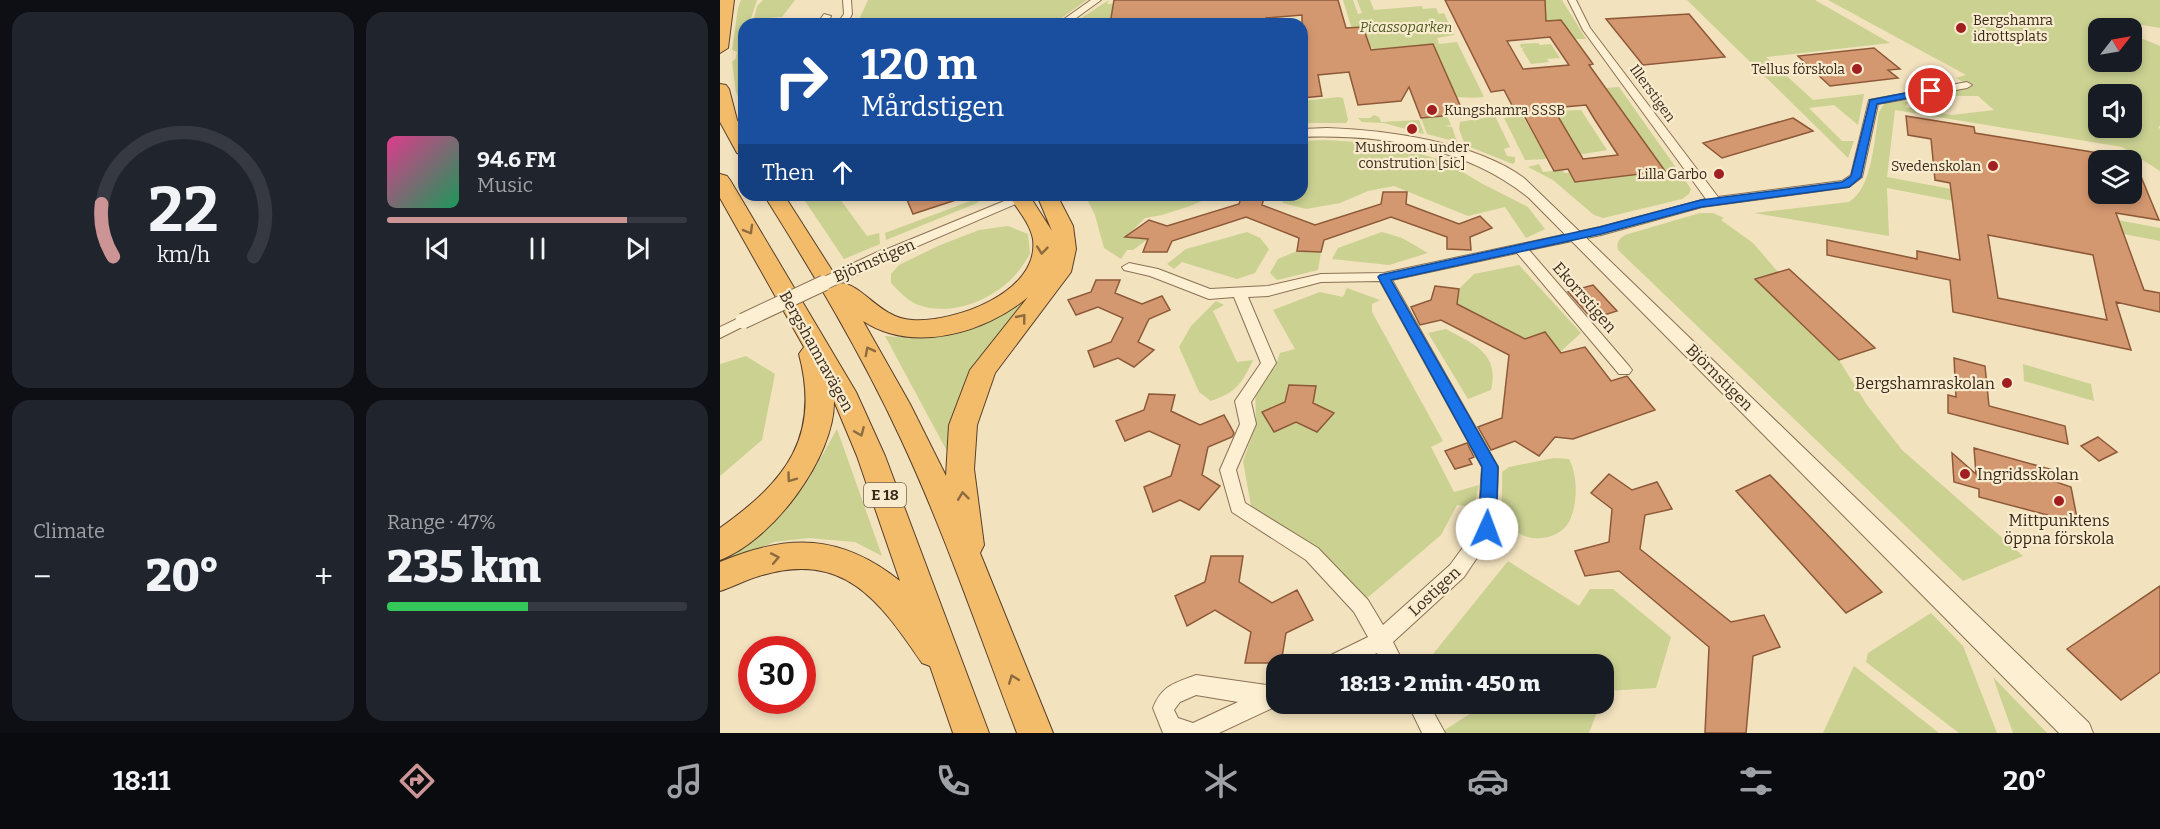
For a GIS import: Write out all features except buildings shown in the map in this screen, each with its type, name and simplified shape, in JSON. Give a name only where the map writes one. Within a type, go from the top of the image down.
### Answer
[{"type":"highway","points":[[720,48],[727,0]]},
{"type":"highway","points":[[720,89],[728,120],[738,138]]},
{"type":"highway","name":"Bergshamravägen","points":[[720,180],[843,392],[871,456],[971,733]]},
{"type":"highway","points":[[778,201],[853,320],[913,436],[973,575],[1035,733]]},
{"type":"highway","points":[[826,276],[871,315],[892,325],[913,329],[945,327],[978,316],[1005,303],[1023,289],[1039,268],[1044,248],[1042,230],[1027,201]]},
{"type":"highway","points":[[973,575],[960,469],[963,425],[983,370],[1060,272],[1065,249],[1062,226],[1050,201]]},
{"type":"highway","points":[[720,546],[740,532],[770,505],[810,449],[820,419],[820,382],[804,324]]},
{"type":"highway","points":[[720,577],[741,567],[777,556],[812,554],[839,559],[863,572],[892,594],[951,673]]},
{"type":"street","points":[[846,18],[848,14],[848,0]]},
{"type":"street","points":[[1071,18],[1097,0]]},
{"type":"street","name":"Illerstigen","points":[[1572,0],[1587,28],[1715,201]]},
{"type":"street","points":[[1129,267],[1154,272],[1209,294],[1268,291],[1321,278],[1384,277],[1576,236],[1715,201],[1845,184],[1856,177],[1873,102],[1967,85]]},
{"type":"street","name":"Björnstigen","points":[[1308,132],[1386,136],[1422,143],[1455,153],[1509,175],[1535,195],[2079,733]]},
{"type":"street","name":"Björnstigen","points":[[720,333],[885,255],[1012,201]]},
{"type":"street","name":"Ekorrstigen","points":[[1519,247],[1624,370]]},
{"type":"street","name":"Lostigen","points":[[1354,654],[1380,641],[1457,572],[1487,529],[1490,467],[1384,277]]},
{"type":"street","points":[[1240,294],[1269,363],[1243,401],[1248,424],[1228,470],[1238,507],[1312,554],[1361,606],[1388,654]]},
{"type":"street","points":[[1266,695],[1196,686],[1173,694],[1163,708],[1171,727],[1193,733],[1266,700]]},
{"type":"street","points":[[1424,714],[1434,733]]},
{"type":"green space","points":[[741,0],[757,0],[751,18],[738,18],[738,97],[732,62],[737,52],[732,50]]},
{"type":"green space","points":[[763,0],[795,0],[782,17],[754,18],[757,6]]},
{"type":"green space","points":[[868,0],[1087,0],[1062,18],[860,18]]},
{"type":"green space","points":[[1109,0],[1107,4],[1121,3],[1126,9],[1112,10],[1111,18],[1081,18]]},
{"type":"green space","name":"Picassoparken","points":[[1343,0],[1353,0],[1358,14],[1362,13],[1357,0],[1370,0],[1374,10],[1422,6],[1423,9],[1436,8],[1439,14],[1444,13],[1454,35],[1437,38],[1439,44],[1457,42],[1484,97],[1442,97],[1374,50],[1352,29]]},
{"type":"green space","points":[[1527,0],[1562,0],[1586,39],[1575,39],[1561,20],[1540,22]]},
{"type":"green space","points":[[1687,0],[1815,0],[1890,43],[1766,57],[1813,100],[1864,94],[1858,125],[1834,105],[1809,108],[1842,141],[1854,141],[1848,158]]},
{"type":"green space","points":[[1828,0],[2160,0],[2160,28],[2142,25],[2142,18],[2088,18],[2088,72],[2142,72],[2142,39],[2160,46],[2160,126],[2158,127],[2160,129],[2160,171],[2142,160],[2142,150],[2127,150],[2122,147],[1895,110],[1887,177],[2160,228],[2160,241],[1887,188],[1889,236],[1754,213],[1849,202],[1857,195],[1868,174],[1879,112],[1885,103],[1898,100],[1909,102],[1905,107],[1952,115],[1994,110],[1978,96],[1929,96],[1929,100],[1913,97],[1966,84],[1956,78],[1966,75]]},
{"type":"green space","points":[[1538,43],[1540,45],[1551,44],[1560,58],[1531,64],[1522,49],[1525,47],[1521,48],[1520,44]]},
{"type":"green space","points":[[1619,87],[1691,189],[1689,194],[1682,199],[1603,218],[1594,215],[1553,180],[1528,167],[1539,164],[1543,172],[1563,170],[1564,173],[1570,173],[1575,182],[1664,171],[1636,131],[1615,152],[1586,107],[1595,119],[1628,119],[1606,88]]},
{"type":"green space","points":[[1343,98],[1348,120],[1346,123],[1308,123],[1308,100]]},
{"type":"green space","points":[[1581,110],[1607,150],[1566,157],[1578,151],[1555,111]]},
{"type":"green space","points":[[1374,115],[1379,117],[1381,122],[1419,120],[1424,134],[1384,123],[1362,122],[1358,118],[1370,118]]},
{"type":"green space","points":[[1522,115],[1546,159],[1525,160],[1504,118]]},
{"type":"green space","points":[[1447,116],[1451,125],[1445,126],[1452,127],[1457,142],[1427,134],[1421,118]]},
{"type":"green space","points":[[1495,116],[1510,147],[1504,149],[1507,156],[1515,157],[1513,164],[1465,145],[1459,129],[1460,122]]},
{"type":"green space","points":[[1308,141],[1359,142],[1400,148],[1444,161],[1528,207],[1545,229],[1526,238],[1505,207],[1468,216],[1394,186],[1368,191],[1340,203],[1306,209],[1283,203],[1282,201],[1308,201]]},
{"type":"green space","points":[[805,201],[841,201],[867,236],[879,233],[880,244],[844,259]]},
{"type":"green space","points":[[970,201],[980,201],[886,240],[885,233]]},
{"type":"green space","points":[[1088,201],[1202,201],[1162,215],[1145,218],[1126,237],[1148,239],[1133,250],[1127,250],[1121,259],[1104,248],[1095,215]]},
{"type":"green space","points":[[1700,213],[1713,213],[1724,218],[1721,220],[1753,243],[1778,272],[1756,279],[1839,360],[1867,405],[1902,450],[2023,556],[1963,581],[1618,250],[1618,241],[1625,235]]},
{"type":"green space","points":[[1008,226],[1028,234],[1030,254],[1019,271],[1007,283],[984,298],[957,307],[929,308],[916,304],[891,283],[891,274],[899,265],[938,246],[979,230]]},
{"type":"green space","points":[[1247,232],[1260,238],[1269,249],[1255,273],[1237,279],[1182,262],[1174,269],[1167,264],[1186,249]]},
{"type":"green space","points":[[1382,232],[1402,238],[1428,253],[1389,265],[1332,259],[1338,248]]},
{"type":"green space","points":[[1297,251],[1321,252],[1318,270],[1277,280],[1270,273],[1278,259]]},
{"type":"green space","points":[[1519,265],[1581,333],[1560,352],[1546,332],[1525,339],[1457,304],[1459,289],[1474,274]]},
{"type":"green space","points":[[1347,288],[1380,300],[1372,304],[1372,312],[1443,441],[1431,447],[1454,492],[1479,485],[1474,507],[1457,505],[1441,535],[1366,599],[1252,511],[1243,461],[1256,425],[1255,381],[1275,368],[1280,353],[1295,349],[1273,310],[1320,292],[1343,297]]},
{"type":"green space","points":[[1216,301],[1224,305],[1213,311],[1237,362],[1253,360],[1238,386],[1211,401],[1199,392],[1179,347],[1191,326]]},
{"type":"green space","points":[[1020,302],[1023,306],[982,356],[961,393],[948,453],[885,336],[921,337],[956,332],[989,321]]},
{"type":"green space","points":[[1446,329],[1474,345],[1488,358],[1493,377],[1491,390],[1468,399],[1428,333]]},
{"type":"green space","points":[[746,356],[775,374],[762,440],[720,476],[720,364]]},
{"type":"green space","points":[[2023,364],[2091,384],[2094,401],[2024,381]]},
{"type":"green space","points":[[837,429],[882,556],[855,542],[809,538],[774,542],[720,566],[720,559],[768,525],[806,484]]},
{"type":"green space","points":[[1554,458],[1569,459],[1572,466],[1576,490],[1572,515],[1569,522],[1558,533],[1542,538],[1526,536],[1519,533],[1504,518],[1502,472],[1509,467]]},
{"type":"green space","points":[[1508,561],[1579,606],[1590,589],[1613,589],[1671,637],[1656,688],[1614,690],[1614,654],[1433,654]]},
{"type":"green space","points":[[1931,613],[1963,646],[1997,733],[1959,733],[1866,662],[1868,653]]},
{"type":"green space","points":[[1854,666],[1939,733],[1823,733]]},
{"type":"green space","points":[[1993,677],[2047,733],[2013,733]]},
{"type":"green space","points":[[1470,714],[1596,714],[1589,733],[1444,733],[1443,731]]},
{"type":"place","name":"Bergshamra idrottsplats","points":[[1961,28]]},
{"type":"place","name":"Tellus förskola","points":[[1857,69]]},
{"type":"place","name":"Kungshamra SSSB","points":[[1432,110]]},
{"type":"place","name":"Mushroom under constrution [sic]","points":[[1412,129]]},
{"type":"place","name":"Svedenskolan","points":[[1993,166]]},
{"type":"place","name":"Lilla Garbo","points":[[1719,174]]},
{"type":"place","name":"Bergshamraskolan","points":[[2007,383]]},
{"type":"place","name":"Ingridsskolan","points":[[1965,474]]},
{"type":"place","name":"Mittpunktens öppna förskola","points":[[2059,501]]},
{"type":"route","points":[[1487,529],[1490,467],[1384,277],[1601,231],[1701,203],[1845,184],[1856,177],[1873,102],[1931,91]]}]
